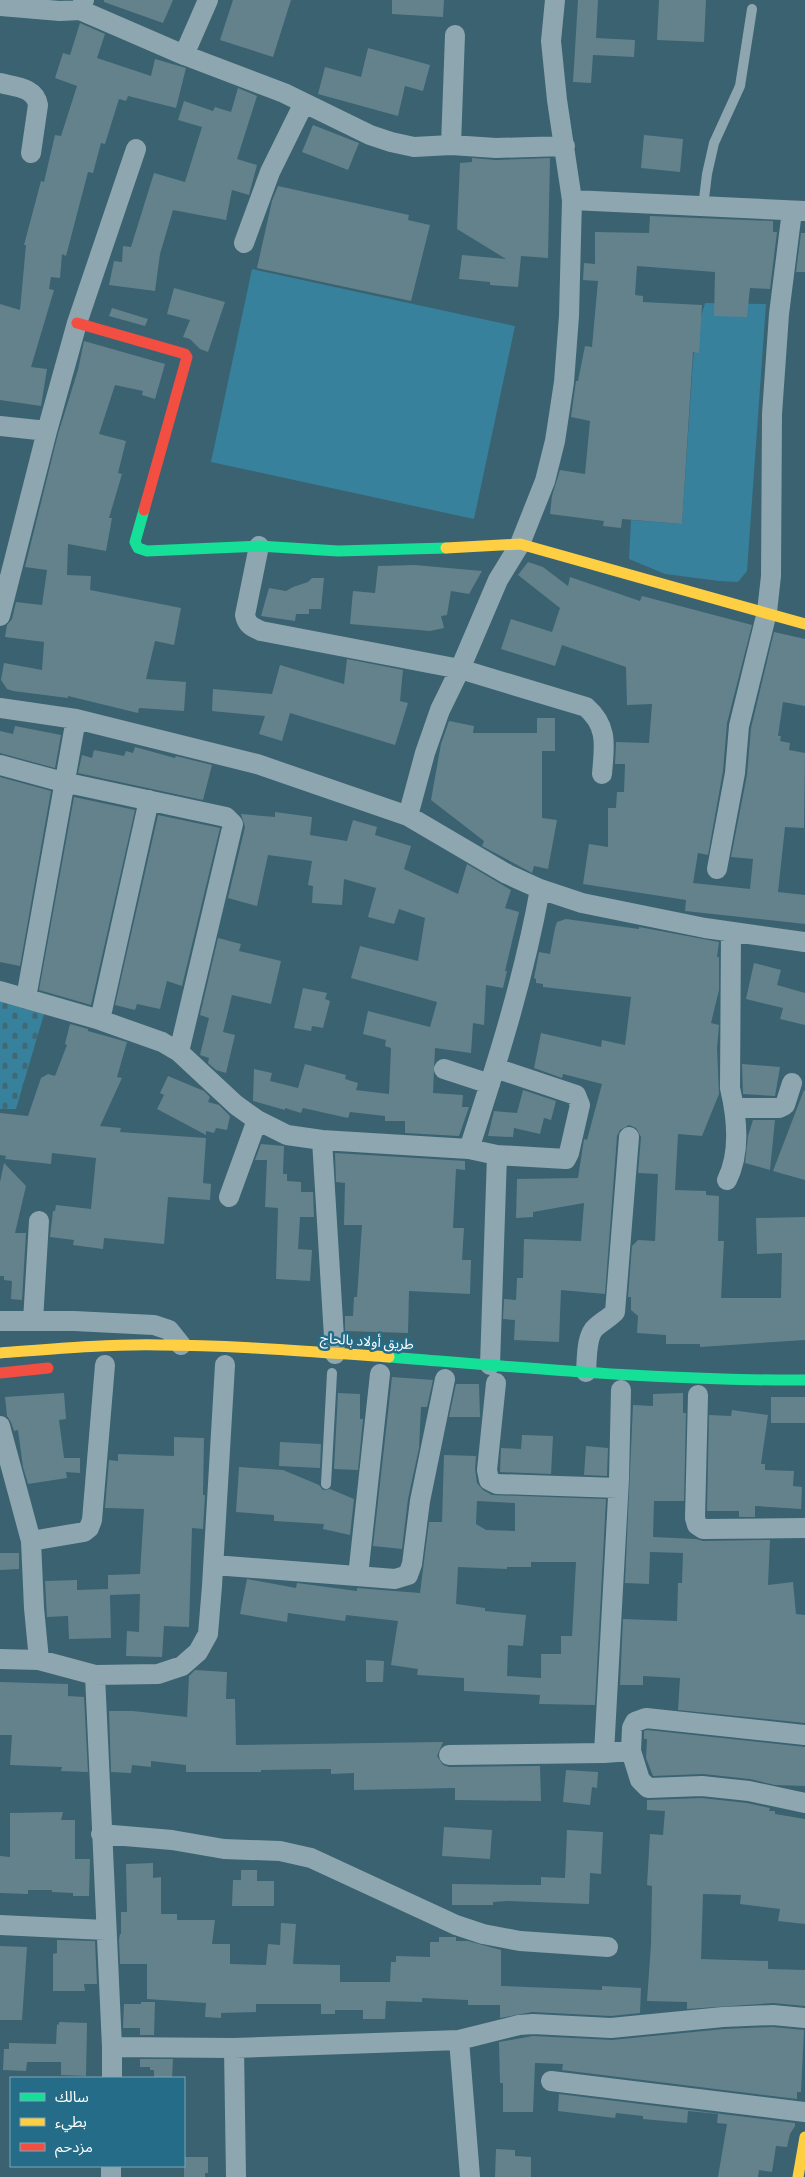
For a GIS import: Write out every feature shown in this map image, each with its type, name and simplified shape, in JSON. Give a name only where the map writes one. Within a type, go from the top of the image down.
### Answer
[{"type":"street","points":[[184,55],[208,0]]},
{"type":"street","points":[[408,816],[425,752],[437,718],[498,580],[520,544],[545,481],[555,441],[564,382],[569,316],[572,200],[557,100],[551,41],[555,0]]},
{"type":"street","points":[[0,6],[60,11],[82,5],[184,55],[284,93],[370,135],[391,142],[414,147],[451,145],[496,148],[565,146]]},
{"type":"street","points":[[451,145],[455,35]]},
{"type":"street","points":[[0,83],[28,90],[37,99],[38,106],[31,153]]},
{"type":"street","points":[[244,243],[270,172],[304,103]]},
{"type":"street","points":[[0,616],[77,323],[136,149]]},
{"type":"street","points":[[572,200],[798,211],[779,314],[772,414],[771,576],[767,612],[739,726],[735,773],[718,869]]},
{"type":"street","points":[[77,323],[185,354],[187,358],[135,542],[138,548],[147,551],[259,546],[338,551],[484,547],[520,544],[805,624]]},
{"type":"street","points":[[0,426],[47,432]]},
{"type":"street","points":[[259,546],[246,615],[246,622],[251,627],[261,631],[460,669],[586,707],[594,714],[603,728],[602,774]]},
{"type":"street","points":[[0,708],[76,719],[257,764],[408,816],[507,874],[540,889],[582,903],[688,925],[805,942]]},
{"type":"street","points":[[26,998],[76,719]]},
{"type":"street","points":[[0,765],[64,782],[226,817],[233,824],[179,1052]]},
{"type":"street","points":[[100,1020],[149,800]]},
{"type":"street","points":[[469,1148],[493,1076],[520,983],[540,889]]},
{"type":"street","points":[[727,1180],[732,1171],[736,1154],[735,1108],[730,1088],[731,932]]},
{"type":"street","points":[[0,991],[142,1034],[179,1052],[236,1105],[257,1120],[287,1135],[322,1140],[469,1148],[497,1155],[566,1159],[570,1153],[580,1101],[573,1093],[493,1076],[444,1069]]},
{"type":"street","points":[[735,1108],[779,1108],[785,1104],[792,1083]]},
{"type":"street","points":[[229,1197],[257,1120]]},
{"type":"street","points":[[586,1372],[590,1337],[595,1328],[607,1321],[615,1312],[629,1137]]},
{"type":"street","points":[[322,1140],[333,1368]]},
{"type":"street","points":[[497,1155],[495,1379],[487,1470],[489,1480],[497,1484],[618,1488]]},
{"type":"street","points":[[34,1321],[39,1221]]},
{"type":"street","points":[[0,1321],[154,1324],[170,1330],[181,1345]]},
{"type":"street","name":"طريق أولاد بالحاج","points":[[0,1353],[76,1346],[181,1345],[333,1368],[495,1379],[586,1372],[731,1380],[805,1380]]},
{"type":"street","points":[[31,1541],[84,1532],[89,1528],[92,1520],[105,1365]]},
{"type":"street","points":[[0,1659],[39,1660],[95,1675],[158,1674],[182,1666],[198,1652],[208,1634],[227,1366]]},
{"type":"street","points":[[0,1372],[64,1367]]},
{"type":"street","points":[[358,1576],[380,1375]]},
{"type":"street","points":[[214,1565],[395,1579],[408,1575],[412,1564],[420,1501],[445,1379]]},
{"type":"street","points":[[604,1754],[618,1488],[621,1390]]},
{"type":"street","points":[[698,1395],[695,1518],[697,1525],[703,1529],[805,1528]]},
{"type":"street","points":[[0,1426],[31,1541],[34,1608],[39,1660]]},
{"type":"street","points":[[95,1675],[112,2077]]},
{"type":"street","points":[[805,1736],[646,1718],[635,1722],[632,1728],[631,1751],[640,1780],[648,1788],[702,1786],[749,1791],[805,1803]]},
{"type":"street","points":[[449,1755],[604,1754],[631,1751]]},
{"type":"street","points":[[101,1834],[172,1840],[224,1849],[280,1851],[297,1854],[311,1858],[456,1925],[483,1934],[520,1941],[608,1947]]},
{"type":"street","points":[[0,1924],[105,1930]]},
{"type":"street","points":[[112,2047],[234,2048],[459,2040],[518,2025],[532,2024],[611,2028],[772,2015],[805,2018]]},
{"type":"street","points":[[459,2040],[470,2177]]},
{"type":"street","points":[[234,2048],[236,2177]]},
{"type":"street","points":[[551,2081],[805,2112]]},
{"type":"street","points":[[798,2177],[805,2137]]},
{"type":"lane","points":[[703,207],[707,174],[714,143],[740,86],[752,9]]},
{"type":"lane","points":[[326,1484],[333,1368]]},
{"type":"green space","points":[[252,269],[515,326],[474,519],[211,462]]},
{"type":"green space","points":[[705,303],[766,304],[747,571],[738,582],[665,574],[629,559],[631,520],[682,524],[693,361],[696,333]]},
{"type":"green space","points":[[0,999],[44,1014],[16,1109],[0,1109]]},
{"type":"building","points":[[104,0],[173,0],[163,23],[104,2]]},
{"type":"building","points":[[233,0],[291,0],[273,57],[220,40]]},
{"type":"building","points":[[392,0],[444,0],[443,17],[392,14]]},
{"type":"building","points":[[578,0],[598,0],[596,38],[635,40],[634,57],[593,55],[591,83],[573,82]]},
{"type":"building","points":[[659,0],[706,0],[704,42],[657,40]]},
{"type":"building","points":[[80,23],[105,34],[97,58],[151,76],[155,59],[186,68],[176,108],[128,96],[126,101],[119,99],[105,144],[101,143],[93,173],[88,172],[66,256],[62,254],[60,278],[51,277],[49,289],[54,290],[31,367],[47,369],[41,406],[0,400],[0,304],[20,310],[26,245],[24,245],[41,181],[44,182],[55,135],[61,136],[77,86],[55,78],[63,53],[70,55]]},
{"type":"building","points":[[368,48],[430,65],[423,91],[405,86],[398,116],[318,94],[325,67],[361,77]]},
{"type":"building","points":[[238,88],[257,96],[237,159],[257,165],[249,195],[232,190],[226,220],[173,210],[160,254],[155,291],[109,285],[114,261],[122,262],[123,246],[131,247],[154,173],[185,182],[202,127],[178,120],[184,101],[213,111],[215,107],[231,112]]},
{"type":"building","points":[[313,125],[359,143],[348,170],[302,152]]},
{"type":"building","points":[[644,135],[683,139],[680,172],[641,168]]},
{"type":"building","points":[[472,158],[496,160],[550,158],[548,258],[521,256],[518,287],[490,285],[490,282],[459,279],[462,255],[506,259],[457,229],[460,163],[472,162]]},
{"type":"building","points":[[278,186],[409,215],[408,220],[430,225],[411,301],[257,268],[272,201]]},
{"type":"building","points":[[650,216],[773,221],[773,232],[777,232],[770,289],[750,288],[747,317],[714,316],[715,272],[637,266],[635,295],[643,296],[643,302],[702,305],[699,353],[693,352],[682,524],[622,519],[621,528],[603,526],[604,521],[550,514],[552,496],[560,470],[585,474],[590,421],[571,417],[576,381],[578,381],[585,346],[592,347],[598,281],[583,280],[584,263],[595,264],[595,232],[649,233]]},
{"type":"building","points":[[801,233],[805,233],[805,272],[796,272]]},
{"type":"building","points":[[174,288],[225,302],[208,352],[200,349],[190,339],[183,337],[190,320],[167,314]]},
{"type":"building","points":[[112,308],[148,319],[145,326],[109,316]]},
{"type":"building","points":[[84,341],[165,364],[155,399],[142,395],[143,391],[115,385],[99,434],[126,441],[118,473],[122,474],[109,518],[112,518],[106,551],[68,544],[67,575],[91,576],[90,590],[181,608],[174,645],[155,641],[146,679],[186,682],[184,711],[139,708],[138,713],[68,696],[68,698],[13,691],[7,689],[1,680],[4,663],[42,670],[44,642],[5,637],[7,625],[12,619],[16,602],[42,605],[47,570],[25,567],[58,434],[78,370]]},
{"type":"building","points":[[528,562],[543,567],[568,586],[570,577],[640,601],[642,596],[752,625],[727,723],[723,771],[708,855],[698,853],[693,883],[750,889],[753,859],[731,857],[747,775],[751,728],[774,632],[805,639],[805,706],[783,702],[778,736],[781,736],[780,741],[790,743],[789,750],[805,753],[804,828],[785,827],[778,892],[805,895],[805,924],[685,911],[686,900],[583,884],[589,844],[608,847],[608,808],[616,808],[617,792],[624,792],[625,764],[615,764],[616,742],[649,743],[652,704],[627,705],[626,667],[562,645],[555,666],[501,649],[511,619],[552,632],[560,608],[518,575]]},
{"type":"building","points":[[415,565],[482,571],[469,594],[451,591],[447,615],[441,616],[444,628],[430,631],[350,624],[353,591],[375,593],[378,566]]},
{"type":"building","points":[[312,578],[324,578],[321,609],[309,609],[309,614],[296,614],[295,621],[261,616],[269,588],[286,591],[308,582]]},
{"type":"building","points":[[347,659],[403,670],[400,701],[408,703],[395,745],[290,713],[282,741],[259,734],[265,716],[212,711],[213,689],[272,694],[280,665],[344,684]]},
{"type":"building","points":[[537,718],[555,718],[555,751],[542,751],[542,818],[557,820],[548,869],[534,866],[532,873],[482,846],[484,841],[431,800],[441,744],[449,721],[474,726],[473,733],[537,733]]},
{"type":"building","points":[[15,726],[61,735],[55,768],[0,753],[0,731],[13,734]]},
{"type":"building","points":[[135,747],[175,758],[176,756],[212,765],[203,800],[78,773],[82,755],[92,758],[94,750],[124,756],[126,751],[133,753]]},
{"type":"building","points":[[0,777],[51,791],[20,966],[0,962]]},
{"type":"building","points":[[74,797],[135,810],[91,1005],[39,990]]},
{"type":"building","points":[[275,812],[312,817],[310,835],[347,841],[353,820],[377,827],[375,835],[411,846],[404,869],[458,894],[467,864],[511,890],[505,908],[519,912],[505,971],[507,971],[503,988],[486,985],[484,1025],[473,1023],[471,1053],[435,1048],[433,1093],[463,1095],[462,1107],[469,1107],[459,1136],[405,1133],[405,1121],[385,1121],[385,1116],[350,1112],[348,1118],[303,1108],[301,1113],[253,1101],[254,1069],[272,1073],[270,1081],[298,1088],[305,1064],[346,1075],[345,1079],[358,1083],[356,1090],[389,1094],[391,1048],[385,1046],[386,1040],[363,1034],[368,1011],[430,1027],[437,1002],[351,978],[360,946],[418,961],[425,918],[399,909],[394,924],[368,917],[376,888],[344,879],[342,905],[312,903],[313,886],[308,885],[312,861],[268,855],[257,906],[228,898],[245,827],[241,814],[275,817]]},
{"type":"building","points":[[158,815],[220,828],[182,986],[167,981],[160,1009],[137,1004],[135,1010],[115,1005]]},
{"type":"building","points":[[566,919],[639,929],[639,927],[719,942],[717,957],[719,957],[719,990],[711,1023],[719,1025],[717,1048],[719,1094],[702,1136],[678,1134],[675,1190],[706,1191],[706,1195],[719,1196],[718,1241],[724,1241],[721,1298],[781,1298],[782,1253],[757,1254],[756,1218],[805,1217],[805,1340],[700,1347],[700,1344],[666,1344],[666,1335],[637,1333],[638,1316],[631,1310],[631,1297],[628,1297],[632,1246],[638,1240],[655,1241],[658,1174],[638,1173],[641,1137],[636,1128],[629,1125],[620,1130],[617,1136],[605,1294],[561,1290],[559,1342],[514,1340],[515,1320],[503,1319],[504,1299],[516,1300],[517,1278],[523,1278],[524,1239],[581,1241],[584,1203],[533,1212],[533,1217],[516,1218],[517,1179],[578,1178],[584,1139],[587,1140],[602,1084],[563,1074],[562,1078],[534,1068],[541,1033],[601,1047],[602,1040],[625,1045],[631,997],[543,987],[543,984],[536,983],[534,978],[539,952],[550,954],[557,922]]},
{"type":"building","points":[[218,938],[241,944],[239,951],[281,961],[271,1004],[232,995],[223,1032],[235,1035],[226,1073],[216,1070],[208,1063],[209,1058],[200,1055],[209,1018],[200,1015]]},
{"type":"building","points":[[754,963],[781,970],[777,985],[805,993],[805,1025],[780,1019],[783,1008],[746,999]]},
{"type":"building","points":[[303,988],[327,993],[325,999],[330,1001],[323,1028],[312,1026],[311,1031],[294,1028]]},
{"type":"building","points":[[70,1024],[127,1042],[117,1077],[122,1078],[100,1126],[121,1128],[120,1132],[206,1138],[203,1183],[211,1184],[210,1200],[168,1197],[164,1244],[104,1238],[103,1249],[73,1245],[74,1240],[50,1237],[53,1211],[55,1211],[56,1205],[91,1209],[96,1158],[52,1153],[51,1164],[5,1159],[6,1156],[0,1155],[0,1113],[28,1116],[41,1078],[48,1074],[55,1076],[67,1045],[65,1044]]},
{"type":"building","points":[[742,1064],[780,1067],[775,1096],[743,1094]]},
{"type":"building","points":[[168,1076],[204,1091],[210,1097],[208,1102],[219,1105],[230,1116],[227,1130],[216,1128],[214,1133],[206,1131],[206,1135],[157,1109],[164,1095],[160,1093]]},
{"type":"building","points":[[523,1090],[556,1101],[551,1120],[544,1118],[540,1134],[514,1128],[513,1137],[488,1136],[494,1111],[517,1113]]},
{"type":"building","points":[[805,1091],[805,1180],[773,1171]]},
{"type":"building","points":[[753,1120],[775,1120],[770,1170],[745,1163],[748,1136]]},
{"type":"building","points":[[261,1144],[284,1146],[283,1174],[287,1174],[287,1181],[301,1182],[301,1192],[313,1192],[314,1217],[300,1217],[298,1249],[312,1250],[310,1281],[276,1279],[278,1208],[265,1207],[267,1160],[255,1160]]},
{"type":"building","points":[[335,1153],[465,1161],[465,1170],[456,1169],[453,1228],[464,1228],[462,1260],[471,1260],[470,1294],[409,1291],[408,1333],[345,1331],[345,1316],[353,1316],[354,1297],[357,1297],[362,1225],[344,1225],[345,1183],[336,1182]]},
{"type":"building","points":[[4,1163],[26,1186],[15,1233],[26,1233],[22,1300],[11,1299],[12,1281],[4,1280],[4,1276],[0,1276],[0,1182]]},
{"type":"building","points":[[392,1377],[433,1380],[427,1407],[421,1407],[419,1448],[408,1499],[402,1549],[373,1546]]},
{"type":"building","points":[[456,1384],[479,1384],[480,1417],[449,1417]]},
{"type":"building","points":[[64,1393],[66,1419],[59,1420],[64,1458],[80,1458],[80,1473],[66,1472],[67,1478],[28,1484],[23,1467],[18,1430],[14,1431],[7,1416],[5,1397]]},
{"type":"building","points":[[338,1393],[360,1394],[360,1419],[363,1419],[358,1470],[334,1469]]},
{"type":"building","points":[[683,1393],[683,1413],[686,1413],[684,1501],[654,1501],[653,1537],[703,1541],[770,1540],[768,1585],[793,1582],[796,1614],[805,1615],[805,1723],[678,1710],[680,1678],[643,1676],[643,1685],[620,1685],[623,1619],[677,1621],[678,1583],[682,1583],[683,1553],[650,1552],[649,1584],[625,1583],[633,1405],[653,1406],[653,1394]]},
{"type":"building","points":[[771,1397],[805,1397],[805,1423],[771,1423]]},
{"type":"building","points":[[732,1410],[768,1415],[761,1464],[765,1464],[765,1470],[794,1471],[793,1486],[802,1487],[801,1509],[755,1506],[755,1517],[739,1517],[739,1511],[707,1511],[709,1415],[731,1416]]},
{"type":"building","points":[[522,1435],[553,1436],[551,1474],[500,1472],[501,1448],[521,1449]]},
{"type":"building","points":[[174,1437],[204,1438],[203,1495],[205,1495],[203,1529],[192,1528],[189,1627],[164,1626],[162,1657],[126,1656],[127,1631],[139,1632],[140,1594],[110,1595],[111,1638],[69,1639],[68,1616],[47,1617],[45,1581],[77,1580],[77,1590],[108,1589],[108,1575],[140,1574],[144,1509],[105,1508],[109,1460],[118,1461],[118,1454],[174,1456]]},
{"type":"building","points":[[280,1442],[321,1444],[320,1468],[279,1466]]},
{"type":"building","points":[[586,1446],[608,1448],[607,1476],[584,1475]]},
{"type":"building","points":[[444,1455],[476,1456],[477,1483],[483,1490],[492,1495],[606,1499],[595,1705],[539,1704],[540,1695],[464,1691],[464,1678],[417,1675],[418,1669],[391,1665],[398,1621],[346,1615],[345,1621],[288,1613],[287,1622],[240,1614],[247,1579],[296,1588],[297,1583],[357,1591],[357,1588],[420,1593],[429,1522],[442,1522]],"holes":[[[477,1501],[515,1503],[515,1531],[486,1530],[476,1524]],[[531,1562],[576,1562],[572,1636],[561,1636],[561,1654],[541,1654],[541,1678],[507,1676],[508,1645],[523,1646],[526,1615],[485,1611],[485,1608],[456,1604],[458,1567],[507,1569],[507,1567],[531,1567]]]},
{"type":"building","points":[[239,1467],[283,1470],[319,1485],[323,1490],[330,1489],[354,1499],[350,1535],[323,1529],[324,1524],[274,1521],[274,1515],[236,1512]]},
{"type":"building","points":[[0,1553],[19,1553],[19,1569],[0,1570]]},
{"type":"building","points":[[366,1660],[384,1661],[383,1682],[366,1682]]},
{"type":"building","points":[[195,1670],[227,1672],[226,1699],[235,1699],[236,1745],[443,1742],[437,1756],[443,1765],[449,1767],[540,1766],[541,1801],[455,1800],[455,1788],[354,1790],[354,1773],[331,1774],[331,1769],[261,1770],[261,1772],[186,1772],[186,1765],[151,1761],[151,1767],[132,1765],[131,1773],[111,1772],[109,1711],[133,1711],[187,1717],[189,1676]]},
{"type":"building","points":[[0,1682],[68,1684],[68,1696],[84,1697],[88,1772],[61,1771],[62,1767],[10,1765],[12,1735],[0,1735]]},
{"type":"building","points":[[644,1731],[805,1747],[805,1786],[775,1785],[750,1779],[703,1774],[653,1776],[646,1758],[647,1739],[644,1739]]},
{"type":"building","points":[[566,1770],[598,1772],[597,1788],[592,1787],[590,1805],[563,1802]]},
{"type":"building","points":[[702,1798],[747,1803],[770,1808],[769,1811],[775,1811],[775,1814],[805,1819],[805,1924],[778,1921],[780,1909],[740,1904],[741,1895],[703,1894],[701,1959],[768,1961],[768,1969],[805,1970],[805,2006],[773,2003],[687,2009],[687,2002],[647,2001],[651,1944],[652,1886],[647,1885],[650,1834],[663,1835],[665,1811],[647,1810],[647,1800]]},
{"type":"building","points":[[63,1812],[61,1820],[75,1820],[75,1859],[90,1859],[89,1896],[73,1896],[73,1893],[52,1892],[52,1890],[28,1890],[28,1894],[0,1893],[0,1856],[10,1857],[10,1813]]},
{"type":"building","points":[[444,1827],[492,1830],[490,1859],[442,1856]]},
{"type":"building","points":[[567,1830],[603,1832],[601,1874],[590,1873],[589,1904],[507,1901],[493,1902],[493,1905],[452,1905],[452,1884],[541,1885],[541,1877],[565,1878]]},
{"type":"building","points":[[153,1863],[153,1878],[161,1877],[161,1914],[177,1914],[177,1920],[215,1920],[212,1944],[230,1944],[230,1964],[266,1965],[268,1944],[280,1945],[281,1923],[296,1924],[293,1964],[340,1965],[340,1982],[390,1982],[391,1962],[396,1962],[396,1956],[430,1957],[430,1942],[439,1942],[439,1937],[456,1937],[456,1941],[468,1941],[501,1950],[501,1986],[602,1990],[602,1986],[641,1988],[640,2013],[611,2016],[532,2012],[500,2018],[500,2005],[468,2005],[468,2000],[422,1998],[422,2002],[386,2001],[385,2019],[363,2019],[363,2010],[335,2010],[335,2014],[321,2014],[321,2004],[256,2004],[256,2012],[221,2013],[221,2018],[205,2017],[206,2003],[147,1999],[147,1964],[120,1964],[121,1912],[127,1912],[126,1864]]},
{"type":"building","points":[[241,1870],[257,1870],[257,1881],[274,1881],[274,1906],[232,1906],[233,1880],[241,1880]]},
{"type":"building","points":[[57,1940],[95,1941],[97,1984],[84,1984],[85,1991],[53,1991],[53,1954],[57,1953]]},
{"type":"building","points":[[0,1946],[27,1947],[22,2020],[0,2020]]},
{"type":"building","points":[[141,2002],[155,2002],[154,2035],[140,2035],[140,2028],[123,2028],[124,2004],[141,2004]]},
{"type":"building","points":[[59,2022],[87,2023],[86,2076],[61,2075],[61,2062],[27,2062],[26,2071],[3,2070],[4,2049],[9,2049],[9,2043],[56,2044],[57,2024],[59,2025]]},
{"type":"building","points":[[773,2027],[804,2030],[801,2092],[797,2092],[797,2099],[562,2070],[563,2064],[535,2063],[533,2112],[503,2112],[503,2083],[500,2083],[499,2042],[533,2036],[612,2040],[724,2029]]},
{"type":"building","points":[[140,2059],[173,2059],[172,2077],[154,2077],[154,2070],[150,2070],[150,2067],[140,2067]]},
{"type":"building","points":[[559,2094],[795,2123],[795,2126],[790,2134],[787,2147],[776,2146],[772,2172],[759,2170],[758,2177],[718,2177],[727,2124],[717,2123],[718,2114],[688,2111],[687,2123],[643,2119],[643,2116],[616,2113],[615,2118],[558,2111]]},
{"type":"building","points":[[496,2149],[515,2150],[515,2156],[531,2157],[531,2177],[495,2177]]},
{"type":"building","points":[[185,2157],[208,2157],[208,2173],[205,2173],[205,2177],[184,2177]]},
{"type":"traffic: fast","points":[[144,510],[135,542],[138,548],[147,551],[259,546],[338,551],[446,548]]},
{"type":"traffic: fast","points":[[389,1357],[649,1376],[805,1380]]},
{"type":"traffic: slow","points":[[446,548],[520,544],[805,624]]},
{"type":"traffic: slow","points":[[0,1353],[100,1346],[189,1345],[389,1357]]},
{"type":"traffic: slow","points":[[798,2177],[805,2137]]},
{"type":"traffic: jam","points":[[77,323],[185,354],[187,357],[144,510]]},
{"type":"traffic: jam","points":[[0,1373],[48,1368]]}]
